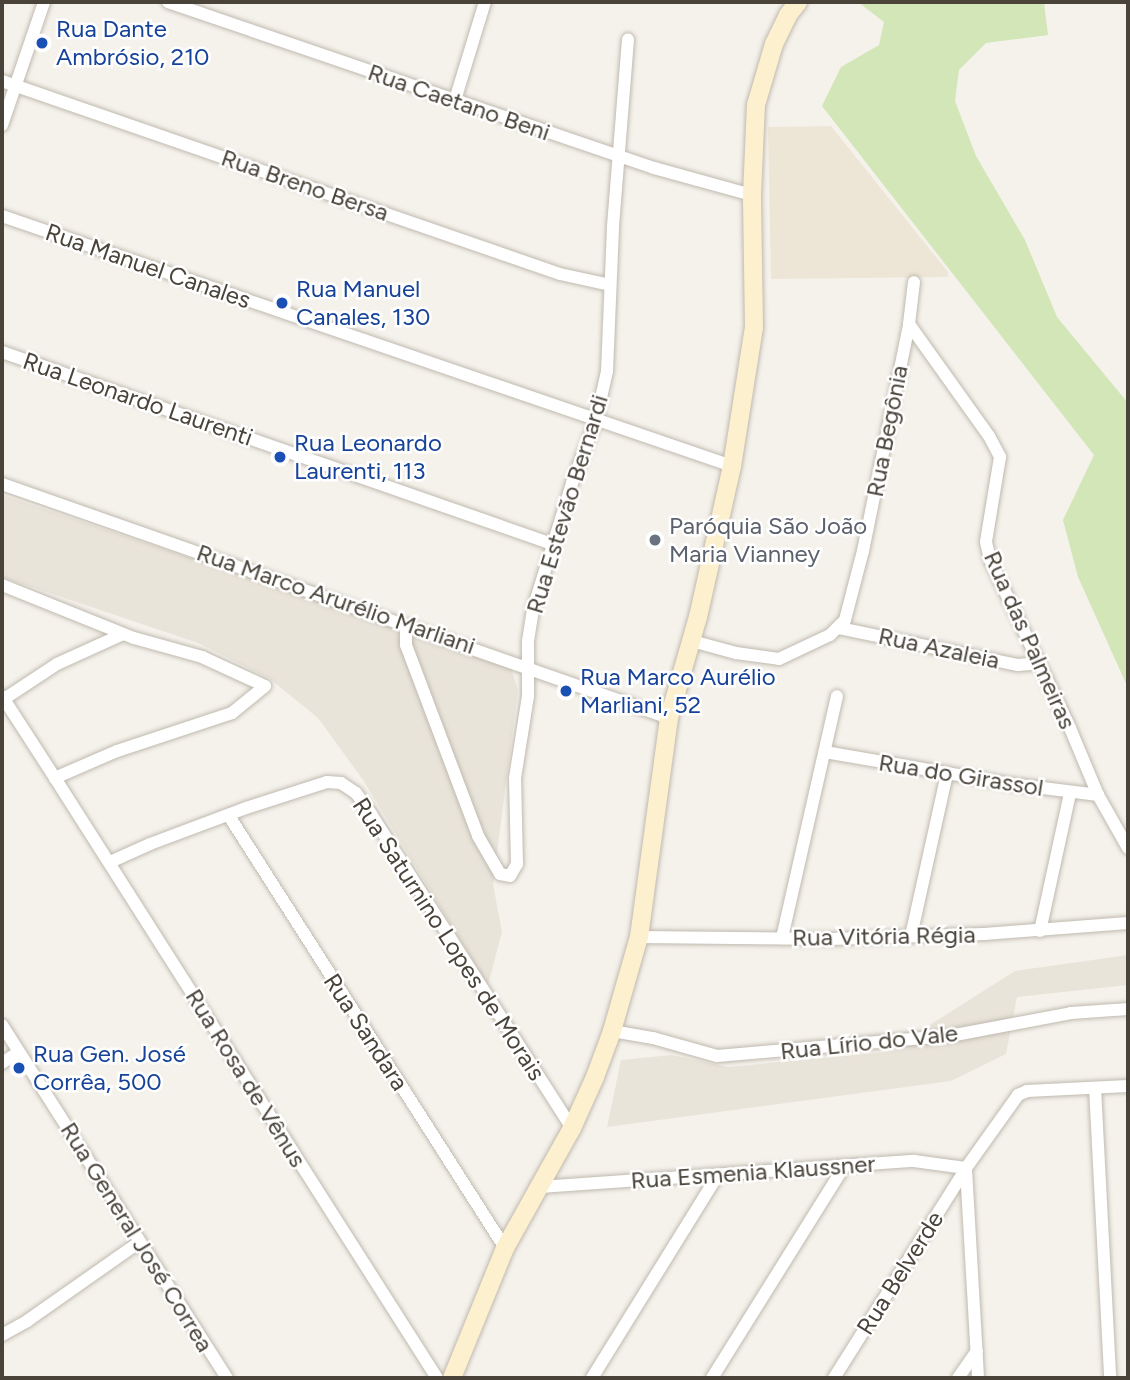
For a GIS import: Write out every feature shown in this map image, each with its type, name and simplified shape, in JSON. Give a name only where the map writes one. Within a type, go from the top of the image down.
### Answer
[{"type":"street","points":[[2,125],[44,2]]},
{"type":"street","name":"Rua Caetano Beni","points":[[168,2],[654,168],[752,195]]},
{"type":"street","points":[[455,100],[485,2]]},
{"type":"street","points":[[452,1378],[505,1248],[572,1128],[612,1031],[639,937],[669,718],[692,641],[732,466],[754,327],[752,195],[756,105],[762,79],[788,15],[798,2]]},
{"type":"street","name":"Rua Estevão Bernardi","points":[[406,625],[406,645],[459,789],[485,850],[505,877],[514,872],[517,864],[515,778],[528,696],[528,641],[533,609],[552,544],[596,420],[607,371],[618,154],[628,40]]},
{"type":"street","name":"Rua Breno Bersa","points":[[2,81],[560,274],[610,285]]},
{"type":"street","name":"Rua Manuel Canales","points":[[2,216],[732,466]]},
{"type":"street","name":"Rua Begônia","points":[[839,628],[850,611],[909,324],[914,282]]},
{"type":"street","name":"Rua das Palmeiras","points":[[909,324],[989,436],[1000,457],[986,542],[988,551],[1098,795],[1128,848]]},
{"type":"street","name":"Rua Leonardo Laurenti","points":[[2,352],[552,544]]},
{"type":"street","name":"Rua Marco Arurélio Marliani","points":[[2,484],[528,666],[669,718]]},
{"type":"street","points":[[2,586],[123,634],[202,657],[265,687],[232,713],[117,751],[55,778]]},
{"type":"street","points":[[692,641],[736,653],[779,659],[803,650],[839,628]]},
{"type":"street","name":"Rua Azaleia","points":[[839,628],[1018,665],[1039,663]]},
{"type":"street","points":[[3,697],[57,664],[123,634]]},
{"type":"street","points":[[782,938],[837,696]]},
{"type":"street","name":"Rua Rosa de Vênus","points":[[3,697],[437,1378]]},
{"type":"street","name":"Rua do Girassol","points":[[825,752],[1070,793],[1098,795]]},
{"type":"street","points":[[911,936],[947,773]]},
{"type":"street","name":"Rua Saturnino Lopes de Morais","points":[[110,862],[150,844],[327,782],[341,783],[356,793],[572,1128]]},
{"type":"street","points":[[1040,931],[1070,793]]},
{"type":"street","name":"Rua Sandara","points":[[229,816],[505,1248]]},
{"type":"street","name":"Rua Vitória Régia","points":[[639,937],[911,936],[1040,931],[1128,923]]},
{"type":"street","name":"Rua Lírio do Vale","points":[[612,1031],[653,1038],[717,1056],[955,1035],[1071,1013],[1128,1009]]},
{"type":"street","name":"Rua General José Correa","points":[[2,1025],[138,1243],[227,1378]]},
{"type":"street","points":[[2,1063],[19,1052]]},
{"type":"street","name":"Rua Belverde","points":[[834,1378],[966,1168],[1018,1095],[1027,1091],[1128,1086]]},
{"type":"street","points":[[1096,1088],[1110,1378]]},
{"type":"street","name":"Rua Esmenia Klaussner","points":[[540,1187],[914,1161],[966,1168]]},
{"type":"street","points":[[712,1378],[845,1166]]},
{"type":"street","points":[[966,1168],[978,1378]]},
{"type":"street","points":[[592,1378],[718,1175]]},
{"type":"street","points":[[2,1335],[27,1321],[138,1243]]},
{"type":"street","points":[[958,1378],[976,1352]]},
{"type":"shaded area","points":[[831,126],[948,272],[948,277],[771,279],[768,127]]},
{"type":"shaded area","points":[[2,495],[510,665],[518,690],[493,884],[502,932],[488,985],[363,780],[318,718],[270,679],[198,643],[2,577]]},
{"type":"shaded area","points":[[1128,955],[1128,985],[1017,997],[1006,1054],[951,1081],[607,1127],[621,1060],[671,1055],[729,1067],[887,1052],[1015,971]]},
{"type":"green space","points":[[858,2],[1044,2],[1048,35],[986,43],[959,70],[955,101],[976,156],[1025,240],[1057,317],[1128,403],[1128,688],[1078,577],[1063,520],[1094,455],[822,106],[841,67],[879,45],[884,22]]},
{"type":"place","name":"Rua Dante Ambrósio, 210","points":[[42,43]]},
{"type":"place","name":"Rua Manuel Canales, 130","points":[[282,303]]},
{"type":"place","name":"Rua Leonardo Laurenti, 113","points":[[280,457]]},
{"type":"place","name":"Paróquia São João Maria Vianney","points":[[655,540]]},
{"type":"place","name":"Rua Marco Aurélio Marliani, 52","points":[[566,691]]},
{"type":"place","name":"Rua Gen. José Corrêa, 500","points":[[19,1068]]}]
